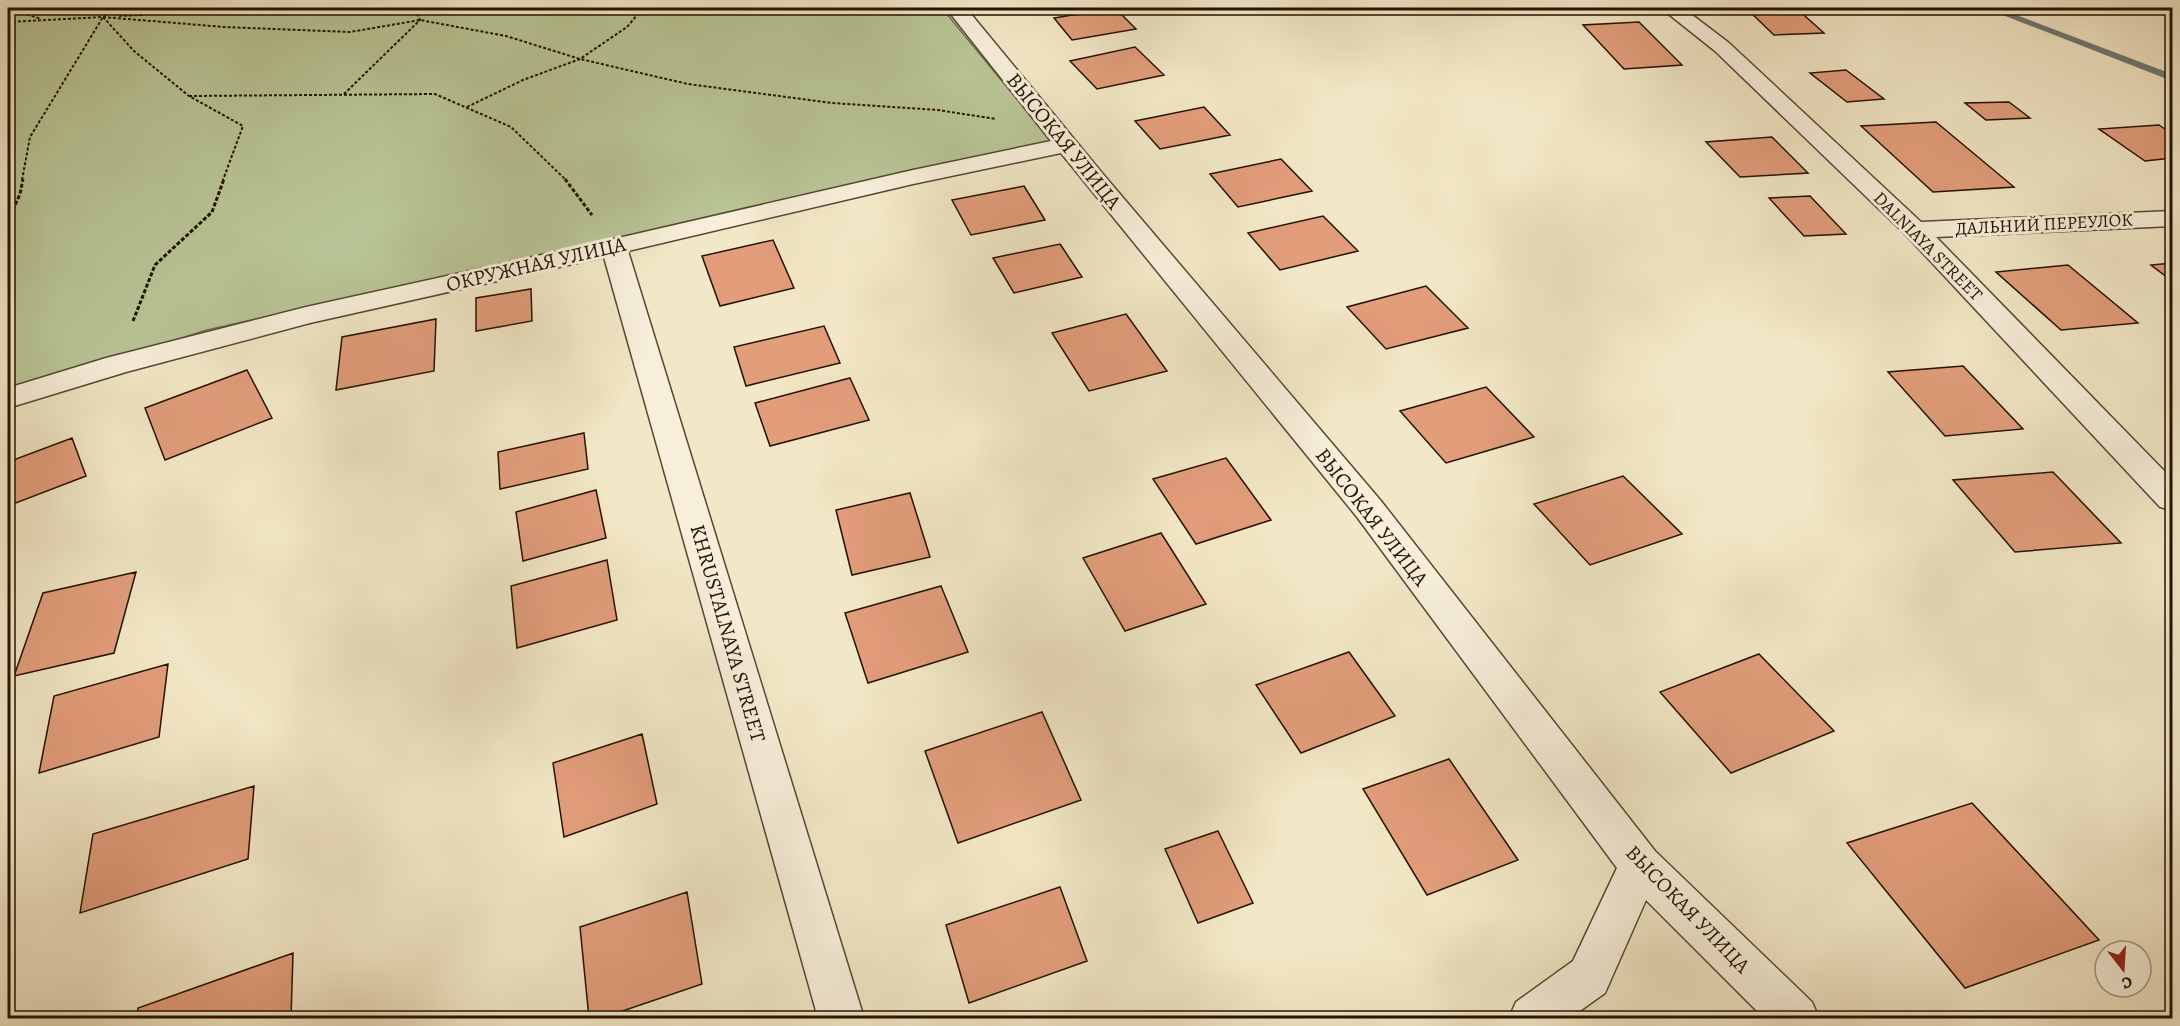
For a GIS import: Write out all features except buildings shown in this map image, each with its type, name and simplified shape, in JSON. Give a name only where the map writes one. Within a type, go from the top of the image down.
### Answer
[{"type":"street","name":"ВЫСОКАЯ УЛИЦА","points":[[956,8],[1369,510],[1640,865],[1796,1018]]},
{"type":"street","name":"DALNIAYA STREET","points":[[1671,8],[1722,47],[1915,230],[2172,498]]},
{"type":"street","name":"ОКРУЖНАЯ УЛИЦА","points":[[8,398],[116,365],[306,315],[614,247],[913,177],[1061,137]]},
{"type":"street","name":"ДАЛЬНИЙ ПЕРЕУЛОК","points":[[1915,230],[2172,218]]},
{"type":"street","name":"KHRUSTALNAYA STREET","points":[[614,247],[841,1018]]},
{"type":"street","points":[[1532,1018],[1589,977],[1640,865]]},
{"type":"path","points":[[8,220],[20,194],[30,137],[103,17],[114,8]]},
{"type":"path","points":[[8,21],[142,15],[173,8]]},
{"type":"path","points":[[415,8],[420,20]]},
{"type":"path","points":[[467,107],[523,80],[580,60],[627,27],[643,8]]},
{"type":"path","points":[[8,9],[44,20]]},
{"type":"path","points":[[103,17],[224,27],[350,32],[420,20],[506,36],[580,60],[688,84],[832,103],[938,110],[1061,137]]},
{"type":"path","points":[[103,17],[134,51],[189,96],[243,126],[212,212],[155,265],[116,365]]},
{"type":"path","points":[[344,94],[420,20]]},
{"type":"path","points":[[189,96],[435,94],[511,127],[567,181],[614,247]]},
{"type":"green space","points":[[8,8],[942,8],[1052,142],[207,330],[8,392]]},
{"type":"waterway","points":[[1990,8],[2172,78]]}]
